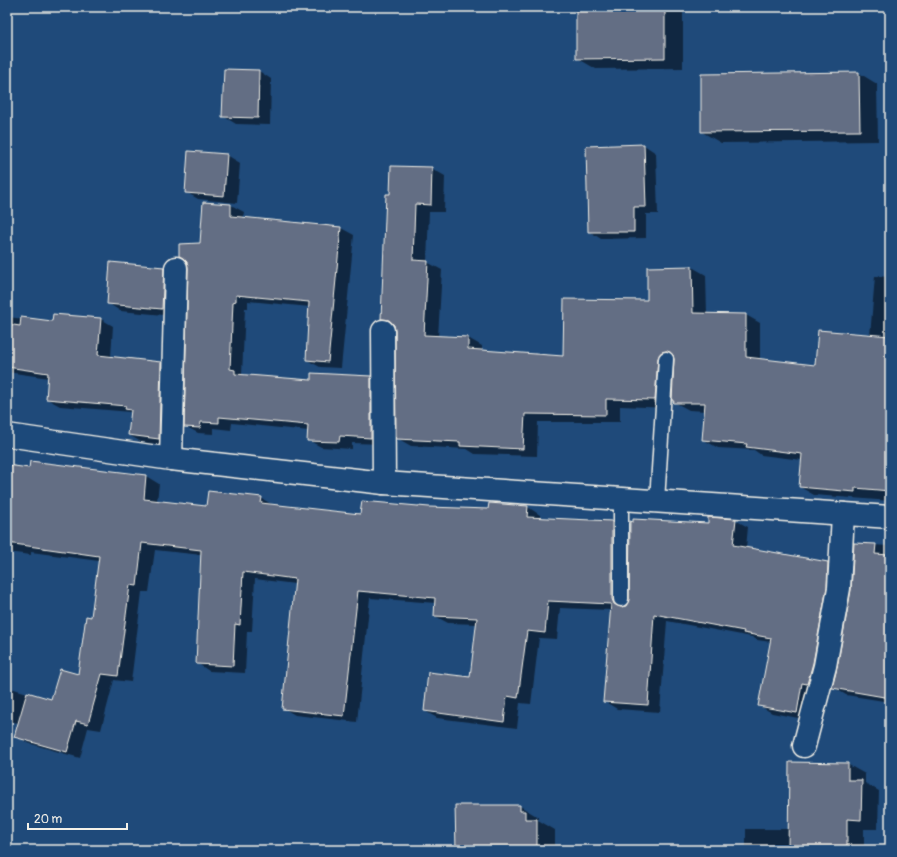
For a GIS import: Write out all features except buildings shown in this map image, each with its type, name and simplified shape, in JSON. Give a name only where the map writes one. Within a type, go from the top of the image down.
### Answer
[{"type":"street","points":[[171,459],[176,268]]},
{"type":"street","points":[[383,331],[384,483]]},
{"type":"street","points":[[7,436],[171,459],[384,483],[890,517]]},
{"type":"street","points":[[804,746],[825,666],[839,588],[843,514]]},
{"type":"lane","points":[[657,501],[666,359]]},
{"type":"lane","points":[[621,499],[621,599]]}]
